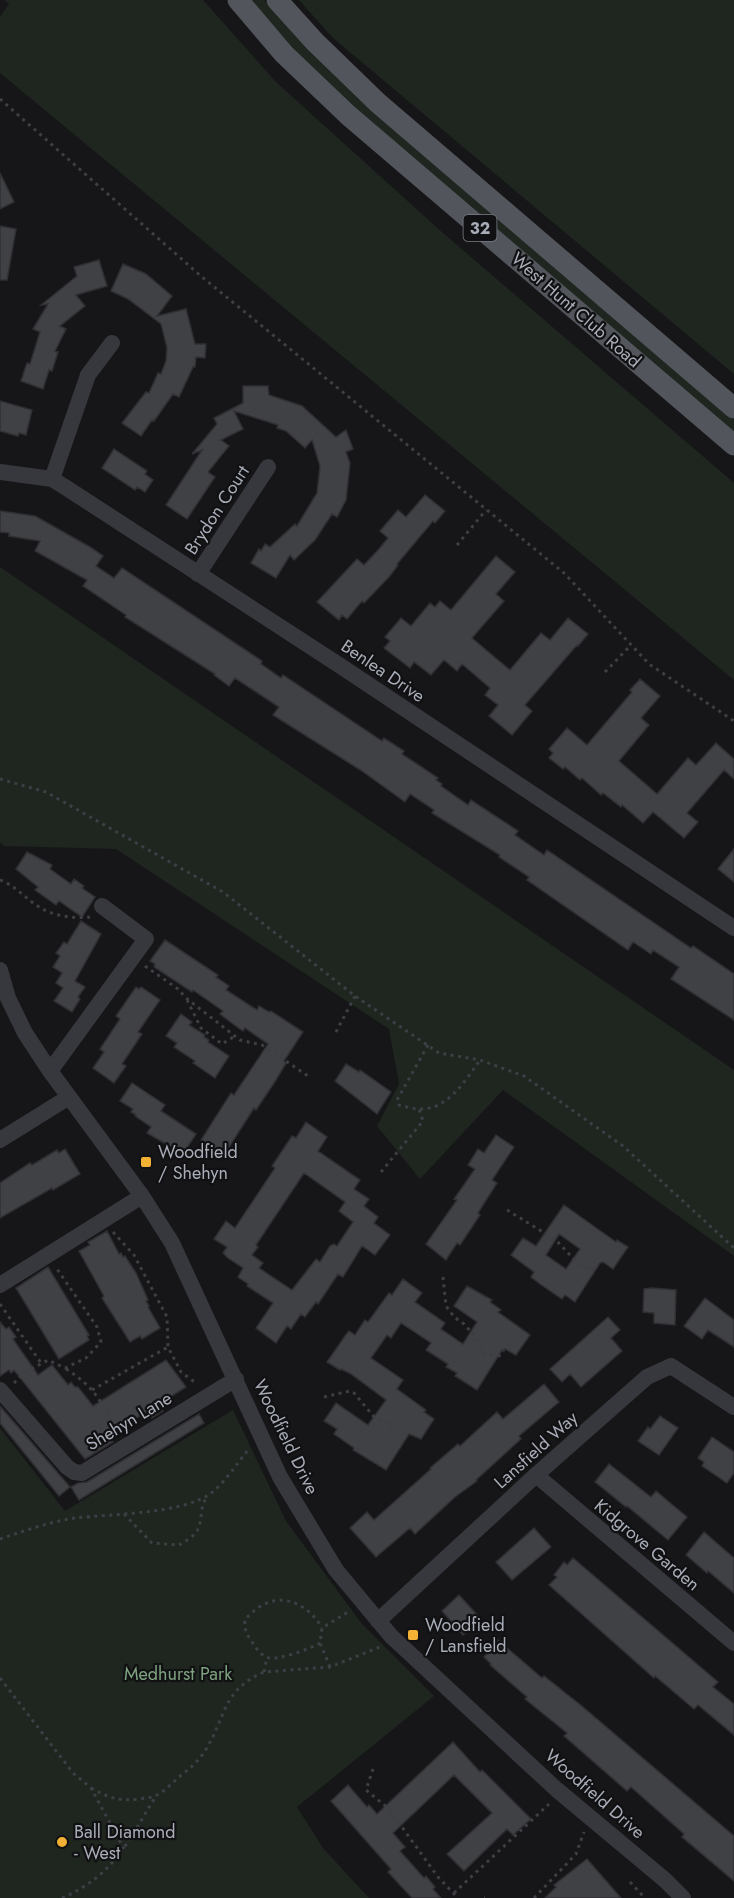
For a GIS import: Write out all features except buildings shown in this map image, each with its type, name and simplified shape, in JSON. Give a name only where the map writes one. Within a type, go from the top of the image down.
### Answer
[{"type":"main road","name":"West Hunt Club Road","points":[[238,0],[284,54],[348,115],[734,445]]},
{"type":"main road","name":"West Hunt Club Road","points":[[277,0],[315,42],[378,103],[734,408]]},
{"type":"street","points":[[52,479],[88,375],[112,343]]},
{"type":"street","name":"Brydon Court","points":[[198,574],[268,467]]},
{"type":"street","name":"Benlea Drive","points":[[0,472],[52,479],[734,928]]},
{"type":"street","points":[[50,1071],[146,939],[102,906]]},
{"type":"street","name":"Woodfield Drive","points":[[0,970],[8,998],[25,1034],[142,1196],[172,1243],[280,1477],[336,1570],[391,1636],[453,1695],[561,1793],[665,1880],[683,1898]]},
{"type":"street","points":[[0,1140],[69,1096]]},
{"type":"street","points":[[0,1285],[142,1196]]},
{"type":"street","name":"Lansfield Way","points":[[378,1621],[536,1475],[647,1377],[671,1366],[734,1407]]},
{"type":"street","name":"Shehyn Lane","points":[[1,1391],[67,1467],[74,1472],[82,1473],[236,1379]]},
{"type":"street","name":"Kidgrove Garden","points":[[536,1475],[734,1643]]},
{"type":"path","points":[[0,99],[202,277],[564,573],[649,664],[734,721]]},
{"type":"path","points":[[457,545],[486,510]]},
{"type":"path","points":[[605,672],[631,645]]},
{"type":"path","points":[[0,780],[46,792],[223,892],[355,996],[439,1053],[480,1060],[524,1076],[623,1146],[734,1248]]},
{"type":"path","points":[[0,880],[8,883],[40,908],[69,917],[91,917],[102,906]]},
{"type":"path","points":[[132,958],[178,989],[186,998],[240,1040],[262,1045],[308,1076]]},
{"type":"path","points":[[336,1032],[355,996]]},
{"type":"path","points":[[186,998],[201,1028],[222,1044],[235,1036]]},
{"type":"path","points":[[428,1045],[397,1100],[399,1105],[419,1109],[443,1104],[466,1081],[480,1060]]},
{"type":"path","points":[[381,1172],[423,1120],[419,1109]]},
{"type":"path","points":[[507,1210],[556,1240],[581,1267],[596,1269]]},
{"type":"path","points":[[102,1221],[134,1255],[154,1292],[167,1317],[168,1347],[181,1372],[210,1395]]},
{"type":"path","points":[[47,1255],[97,1327],[101,1342],[86,1358],[65,1368]]},
{"type":"path","points":[[443,1277],[446,1306],[451,1314],[476,1337],[483,1353],[501,1356]]},
{"type":"path","points":[[0,1304],[41,1363]]},
{"type":"path","points":[[92,1390],[168,1347]]},
{"type":"path","points":[[1,1391],[24,1373],[48,1360],[65,1368],[82,1379],[101,1400],[122,1449]]},
{"type":"path","points":[[324,1397],[350,1391],[354,1393],[375,1418],[390,1424],[396,1437]]},
{"type":"path","points":[[124,1514],[152,1543],[179,1545],[199,1527],[202,1505],[209,1495],[249,1449],[264,1441]]},
{"type":"path","points":[[0,1539],[37,1527],[74,1519],[165,1509],[209,1495]]},
{"type":"path","points":[[320,1643],[274,1658],[267,1658],[258,1651],[244,1629],[246,1619],[267,1602],[282,1600],[293,1602],[316,1617],[322,1628],[320,1643],[330,1667]]},
{"type":"path","points":[[322,1628],[348,1612]]},
{"type":"path","points":[[62,1898],[100,1877],[124,1849],[156,1796],[195,1764],[204,1752],[220,1722],[227,1702],[237,1689],[264,1672],[330,1667],[381,1647]]},
{"type":"path","points":[[264,1672],[267,1658]]},
{"type":"path","points":[[0,1678],[73,1773],[91,1788],[109,1798],[125,1801],[156,1796]]},
{"type":"path","points":[[372,1769],[366,1790],[389,1809],[438,1877],[458,1898]]},
{"type":"path","points":[[91,1788],[124,1849]]},
{"type":"path","points":[[453,1893],[561,1793]]},
{"type":"path","points":[[534,1898],[576,1854],[590,1816]]},
{"type":"path","points":[[630,1882],[645,1898]]},
{"type":"green space","points":[[4,0],[203,0],[276,82],[443,233],[734,483],[734,680],[0,73],[0,17],[9,4]]},
{"type":"green space","points":[[248,0],[264,0],[323,64],[371,108],[734,420],[734,434],[339,94]]},
{"type":"green space","points":[[299,0],[734,0],[734,374],[333,38]]},
{"type":"green space","points":[[0,567],[734,1070],[734,1256],[503,1090],[420,1179],[377,1126],[399,1084],[389,1029],[116,849],[4,846],[0,842]]},
{"type":"green space","name":"Medhurst Park","points":[[233,1410],[286,1521],[362,1624],[434,1696],[297,1807],[323,1848],[369,1898],[0,1898],[0,1428],[65,1511]]},
{"type":"place","name":"Woodfield / Shehyn","points":[[146,1162]]},
{"type":"place","name":"Woodfield / Lansfield","points":[[413,1635]]},
{"type":"place","name":"Ball Diamond - West","points":[[62,1842]]}]
